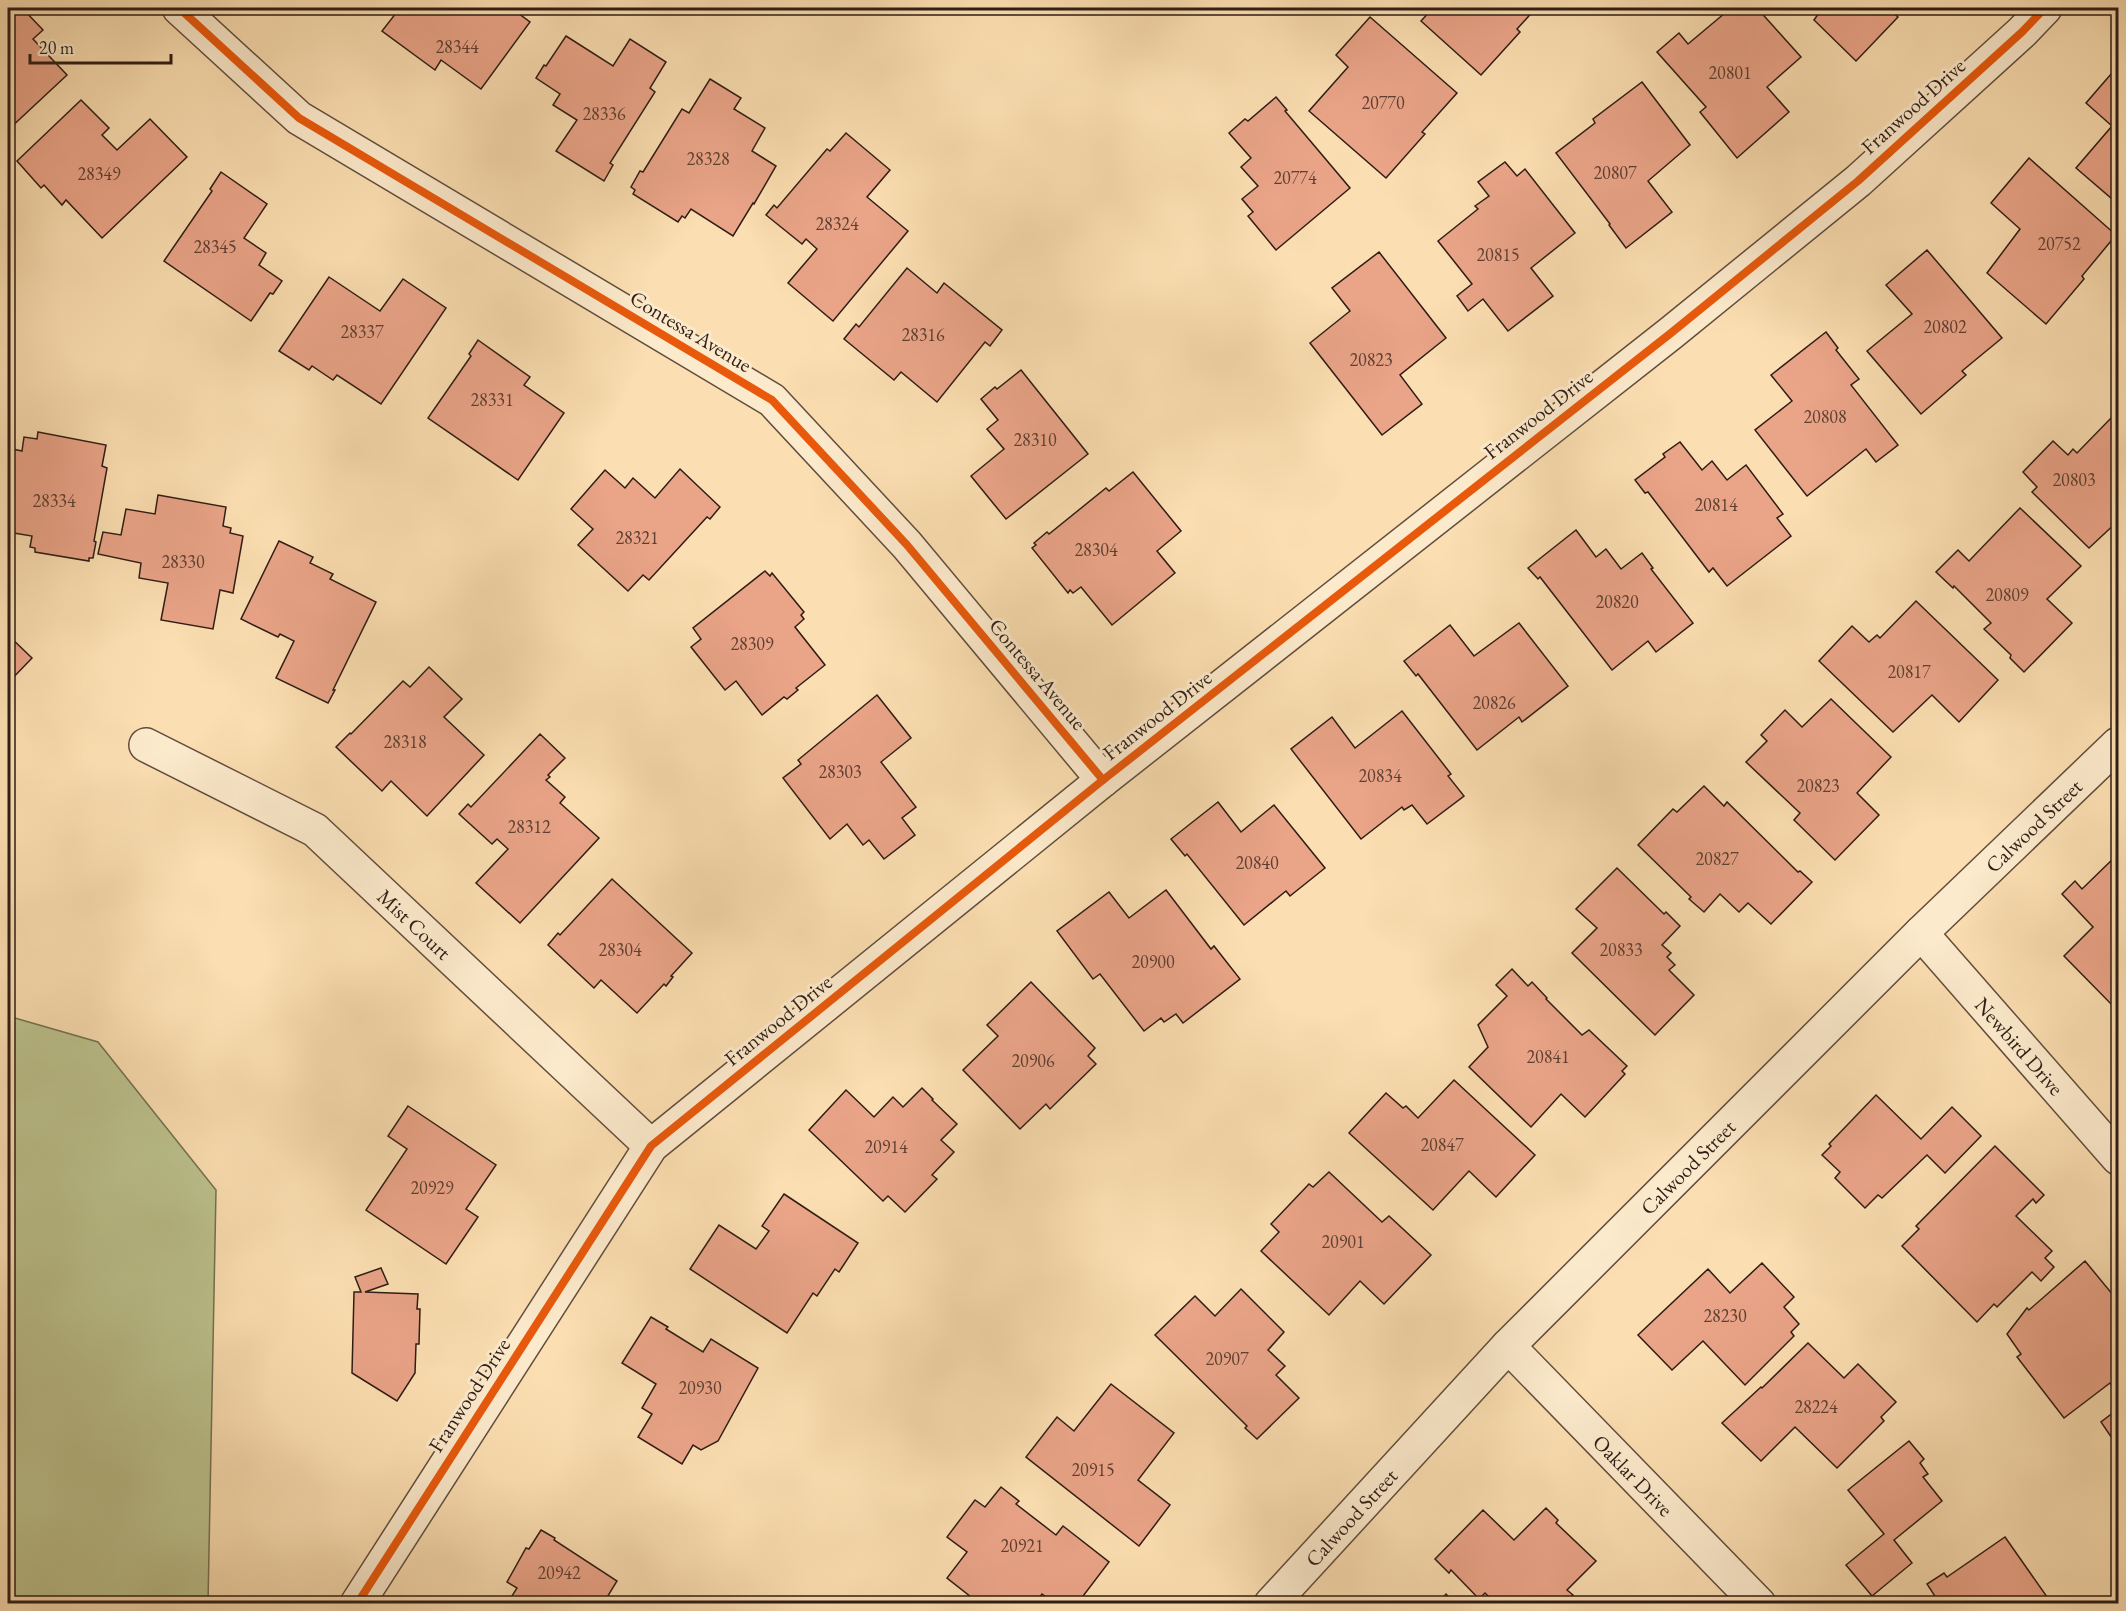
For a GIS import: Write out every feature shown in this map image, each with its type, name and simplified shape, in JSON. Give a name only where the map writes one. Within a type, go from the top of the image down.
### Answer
[{"type":"street","name":"Contessa Avenue","points":[[179,8],[299,118],[772,400],[907,545],[1103,780]]},
{"type":"street","name":"Franwood Drive","points":[[357,1604],[651,1146],[1103,780],[1671,333],[1858,181],[2045,8]]},
{"type":"street","name":"Calwood Street","points":[[1271,1604],[1508,1346],[1921,933],[2118,744]]},
{"type":"street","name":"Mist Court","points":[[146,745],[315,830],[651,1146]]},
{"type":"street","name":"Newbird Drive","points":[[1921,933],[2118,1158]]},
{"type":"street","name":"Oaklar Drive","points":[[1508,1346],[1759,1604]]},
{"type":"green space","points":[[8,1016],[98,1042],[216,1190],[208,1603],[8,1603]]},
{"type":"building","points":[[8,8],[22,8],[43,30],[33,39],[67,75],[8,130]]},
{"type":"building","points":[[400,8],[511,8],[530,22],[481,89],[441,60],[435,70],[382,31]]},
{"type":"building","points":[[1433,8],[1536,8],[1517,29],[1520,32],[1481,75],[1421,21]]},
{"type":"building","points":[[1731,8],[1757,8],[1801,57],[1767,87],[1789,112],[1737,158],[1700,112],[1706,107],[1657,52],[1679,33],[1688,44]]},
{"type":"building","points":[[1813,8],[1888,8],[1898,17],[1856,61],[1814,20],[1819,13]]},
{"type":"building","points":[[1370,17],[1457,93],[1422,132],[1425,134],[1386,178],[1309,111],[1348,67],[1336,55]]},
{"type":"building","points":[[566,36],[613,66],[630,39],[666,62],[650,88],[655,92],[610,163],[613,165],[604,181],[556,151],[577,120],[553,105],[560,94],[536,78]]},
{"type":"building","points":[[2118,66],[2118,204],[2076,168],[2112,126],[2086,103]]},
{"type":"building","points":[[710,79],[741,98],[734,109],[765,128],[752,151],[776,166],[733,236],[691,209],[685,218],[682,216],[678,222],[633,194],[635,190],[631,187],[640,171],[643,172],[682,109],[689,113]]},
{"type":"building","points":[[1642,82],[1690,145],[1648,181],[1672,212],[1626,248],[1556,153],[1595,123],[1593,119]]},
{"type":"building","points":[[1276,97],[1287,110],[1285,111],[1350,188],[1276,250],[1248,216],[1253,212],[1242,199],[1258,186],[1241,167],[1251,158],[1229,133],[1245,119],[1248,121]]},
{"type":"building","points":[[81,100],[109,128],[102,135],[117,150],[150,119],[187,157],[102,238],[66,200],[62,205],[44,185],[41,188],[17,161]]},
{"type":"building","points":[[846,133],[890,170],[867,197],[908,231],[833,321],[788,283],[817,249],[806,239],[802,244],[766,215],[774,205],[777,208],[827,149],[830,151]]},
{"type":"building","points":[[2029,158],[2116,235],[2082,276],[2084,279],[2046,324],[1987,273],[2020,229],[1991,203]]},
{"type":"building","points":[[1505,162],[1517,176],[1525,169],[1575,233],[1531,268],[1553,296],[1508,331],[1483,299],[1468,311],[1457,296],[1472,284],[1438,241],[1478,209],[1475,206],[1489,196],[1478,182]]},
{"type":"building","points":[[221,172],[267,204],[244,238],[266,253],[259,265],[282,281],[273,294],[270,293],[251,321],[164,261],[212,191],[210,189]]},
{"type":"building","points":[[1927,250],[2002,338],[1962,371],[1966,375],[1921,414],[1867,351],[1912,314],[1886,285]]},
{"type":"building","points":[[1379,252],[1446,338],[1400,375],[1422,404],[1382,435],[1310,343],[1350,311],[1332,288]]},
{"type":"building","points":[[907,268],[937,293],[944,283],[1002,330],[990,346],[985,342],[937,402],[901,372],[894,380],[844,339],[856,324],[859,327]]},
{"type":"building","points":[[329,277],[380,311],[403,279],[446,308],[381,404],[337,375],[333,380],[312,366],[309,370],[279,351]]},
{"type":"building","points":[[1826,332],[1838,348],[1836,350],[1859,379],[1851,385],[1898,445],[1876,462],[1866,449],[1807,496],[1755,430],[1792,401],[1771,375]]},
{"type":"building","points":[[478,340],[530,377],[524,385],[564,413],[518,480],[428,418],[471,356],[469,354]]},
{"type":"building","points":[[1021,370],[1088,454],[1006,519],[971,476],[1004,449],[987,429],[998,420],[981,399]]},
{"type":"building","points":[[2113,416],[2118,421],[2118,521],[2089,548],[2032,492],[2037,487],[2023,472],[2053,441],[2068,455],[2073,449],[2077,453]]},
{"type":"building","points":[[38,432],[106,445],[102,466],[107,468],[93,558],[89,558],[89,561],[35,552],[35,548],[30,547],[32,536],[8,532],[8,448],[22,451],[24,437],[37,439]]},
{"type":"building","points":[[1680,442],[1702,470],[1712,461],[1727,480],[1746,465],[1783,514],[1777,518],[1791,536],[1727,586],[1713,568],[1709,572],[1648,492],[1645,493],[1635,480]]},
{"type":"building","points":[[680,469],[720,507],[710,519],[707,517],[649,580],[643,575],[628,591],[578,545],[593,529],[571,509],[605,470],[625,488],[633,478],[655,498]]},
{"type":"building","points":[[1133,472],[1181,531],[1157,551],[1175,573],[1112,625],[1081,587],[1073,593],[1070,590],[1068,593],[1032,548],[1036,545],[1034,543],[1047,532],[1049,534],[1106,488],[1109,491]]},
{"type":"building","points":[[158,495],[226,507],[223,526],[231,528],[230,533],[243,536],[233,593],[220,590],[213,629],[161,620],[168,583],[139,578],[141,563],[98,554],[103,532],[121,535],[126,509],[155,514]]},
{"type":"building","points":[[2020,508],[2081,566],[2047,599],[2072,623],[2024,672],[2010,658],[2011,655],[1984,629],[1991,623],[1954,586],[1953,588],[1936,572],[1958,550],[1969,561]]},
{"type":"building","points":[[1576,530],[1596,557],[1606,549],[1621,569],[1642,553],[1653,568],[1651,569],[1693,623],[1656,652],[1648,641],[1612,670],[1540,577],[1538,579],[1528,568]]},
{"type":"building","points":[[279,541],[313,557],[310,563],[333,574],[330,579],[376,602],[328,703],[276,678],[294,641],[280,634],[278,637],[241,619]]},
{"type":"building","points":[[765,571],[770,576],[772,573],[804,612],[801,615],[804,619],[795,627],[825,665],[796,688],[798,690],[787,699],[784,697],[762,715],[736,681],[725,690],[691,647],[701,639],[693,628]]},
{"type":"building","points":[[1916,601],[1998,680],[1959,722],[1932,695],[1893,732],[1819,661],[1852,626],[1869,642],[1877,635],[1880,638]]},
{"type":"building","points":[[1519,623],[1568,686],[1522,722],[1519,717],[1477,750],[1418,674],[1416,676],[1404,661],[1450,625],[1474,656]]},
{"type":"building","points":[[8,635],[32,658],[8,683]]},
{"type":"building","points":[[429,667],[462,699],[444,717],[484,755],[427,816],[391,781],[382,791],[336,747],[403,681],[410,687]]},
{"type":"building","points":[[877,695],[911,738],[881,762],[916,807],[902,818],[915,835],[884,859],[869,840],[863,845],[847,824],[830,839],[783,778],[801,764],[798,760]]},
{"type":"building","points":[[1831,699],[1891,757],[1857,793],[1879,815],[1835,860],[1794,820],[1800,813],[1746,762],[1767,741],[1761,735],[1785,710],[1802,727]]},
{"type":"building","points":[[1402,711],[1451,774],[1448,776],[1464,796],[1427,824],[1412,805],[1404,810],[1402,807],[1361,839],[1291,749],[1332,717],[1355,748]]},
{"type":"building","points":[[540,734],[565,758],[546,780],[565,797],[560,803],[599,838],[520,923],[476,883],[508,849],[497,839],[492,844],[459,814],[468,804],[471,807]]},
{"type":"building","points":[[1704,786],[1724,806],[1727,802],[1798,872],[1800,871],[1812,882],[1771,924],[1748,903],[1739,912],[1720,894],[1704,912],[1638,845],[1673,809],[1677,812]]},
{"type":"building","points":[[1218,802],[1241,832],[1274,805],[1325,868],[1290,896],[1286,891],[1244,925],[1187,854],[1185,856],[1171,839]]},
{"type":"building","points":[[2118,843],[2118,854],[2113,849]]},
{"type":"building","points":[[2118,854],[2118,1000],[2113,1006],[2064,956],[2093,927],[2062,894],[2075,881],[2082,889]]},
{"type":"building","points":[[1617,868],[1664,914],[1666,912],[1680,926],[1662,945],[1671,953],[1667,957],[1675,965],[1669,970],[1694,995],[1655,1035],[1572,953],[1597,928],[1576,909]]},
{"type":"building","points":[[612,879],[692,953],[671,976],[673,977],[666,986],[664,984],[637,1013],[601,980],[594,988],[548,945]]},
{"type":"building","points":[[1166,890],[1211,949],[1214,946],[1240,979],[1183,1023],[1176,1014],[1164,1022],[1161,1018],[1144,1031],[1100,974],[1093,979],[1057,931],[1109,892],[1129,918]]},
{"type":"building","points":[[1512,969],[1528,986],[1532,982],[1582,1035],[1589,1030],[1627,1066],[1622,1071],[1625,1074],[1585,1117],[1561,1094],[1531,1127],[1469,1067],[1488,1047],[1478,1025],[1507,996],[1496,985]]},
{"type":"building","points":[[1031,982],[1095,1048],[1088,1056],[1096,1064],[1050,1109],[1046,1104],[1020,1129],[963,1070],[998,1036],[987,1025]]},
{"type":"building","points":[[1454,1080],[1535,1155],[1496,1197],[1469,1171],[1433,1210],[1349,1133],[1386,1093],[1403,1108],[1406,1106],[1418,1118]]},
{"type":"building","points":[[922,1088],[957,1124],[941,1140],[954,1152],[932,1175],[937,1179],[905,1212],[888,1196],[883,1201],[809,1130],[846,1090],[874,1117],[893,1097],[903,1107]]},
{"type":"building","points":[[1876,1095],[1921,1139],[1952,1107],[1981,1136],[1945,1173],[1927,1155],[1882,1198],[1878,1195],[1865,1208],[1835,1178],[1840,1172],[1822,1155],[1831,1146],[1829,1144]]},
{"type":"building","points":[[408,1106],[496,1165],[466,1209],[478,1217],[446,1264],[366,1210],[407,1149],[388,1136]]},
{"type":"building","points":[[1995,1146],[2044,1195],[2036,1203],[2033,1199],[2016,1216],[2052,1251],[2045,1258],[2054,1267],[2041,1281],[2032,1272],[1997,1307],[1994,1304],[1977,1322],[1902,1246],[1919,1229],[1916,1226]]},
{"type":"building","points":[[1329,1172],[1382,1222],[1389,1216],[1431,1255],[1384,1304],[1360,1281],[1329,1315],[1261,1251],[1279,1232],[1271,1224],[1309,1184],[1313,1187]]},
{"type":"building","points":[[784,1194],[858,1243],[839,1272],[835,1269],[817,1296],[813,1293],[787,1333],[690,1269],[719,1225],[756,1249],[769,1231],[762,1226]]},
{"type":"building","points":[[2085,1261],[2118,1301],[2118,1383],[2113,1387],[2110,1383],[2064,1418],[2017,1357],[2021,1354],[2007,1334],[2027,1308],[2029,1310]]},
{"type":"building","points":[[1762,1263],[1794,1297],[1784,1307],[1799,1324],[1791,1332],[1794,1336],[1745,1385],[1703,1341],[1672,1370],[1638,1335],[1708,1269],[1730,1293]]},
{"type":"building","points":[[381,1268],[388,1284],[365,1292],[418,1294],[417,1309],[420,1309],[415,1373],[397,1401],[352,1373],[354,1292],[361,1292],[355,1277]]},
{"type":"building","points":[[1241,1289],[1284,1332],[1268,1350],[1285,1366],[1276,1375],[1299,1398],[1257,1439],[1245,1428],[1247,1426],[1155,1335],[1195,1296],[1215,1316]]},
{"type":"building","points":[[651,1317],[703,1352],[711,1339],[758,1368],[718,1441],[701,1450],[693,1445],[682,1464],[638,1437],[652,1414],[642,1408],[656,1384],[622,1363]]},
{"type":"building","points":[[1808,1343],[1844,1378],[1858,1364],[1896,1402],[1881,1417],[1884,1421],[1837,1468],[1795,1427],[1761,1461],[1722,1423]]},
{"type":"building","points":[[1111,1384],[1174,1433],[1138,1480],[1170,1505],[1139,1546],[1026,1457],[1057,1417],[1074,1431]]},
{"type":"building","points":[[2118,1409],[2118,1447],[2101,1422]]},
{"type":"building","points":[[1909,1441],[1924,1459],[1920,1463],[1928,1474],[1923,1477],[1942,1501],[1894,1540],[1912,1563],[1872,1596],[1846,1565],[1884,1534],[1848,1490]]},
{"type":"building","points":[[1001,1487],[1019,1501],[1016,1504],[1056,1535],[1063,1526],[1109,1562],[1077,1604],[1055,1604],[1042,1594],[1035,1604],[980,1604],[947,1578],[967,1552],[947,1537],[975,1500],[985,1507]]},
{"type":"building","points":[[1546,1508],[1558,1520],[1556,1523],[1596,1561],[1567,1590],[1573,1595],[1566,1602],[1567,1604],[1496,1604],[1485,1593],[1479,1599],[1451,1570],[1449,1573],[1435,1559],[1483,1510],[1514,1540]]},
{"type":"building","points":[[541,1530],[617,1581],[603,1604],[507,1604],[517,1588],[507,1582],[526,1548],[529,1549]]},
{"type":"building","points":[[2005,1537],[2052,1604],[1940,1604],[1927,1584],[1944,1573],[1947,1577]]},
{"type":"building","points":[[1446,1594],[1455,1604],[1437,1604]]},
{"type":"cycle path","points":[[179,8],[299,118],[772,400],[907,545],[1103,780]]},
{"type":"cycle path","points":[[357,1604],[651,1146],[1103,780],[1671,333],[1858,181],[2022,32],[2045,8]]}]
